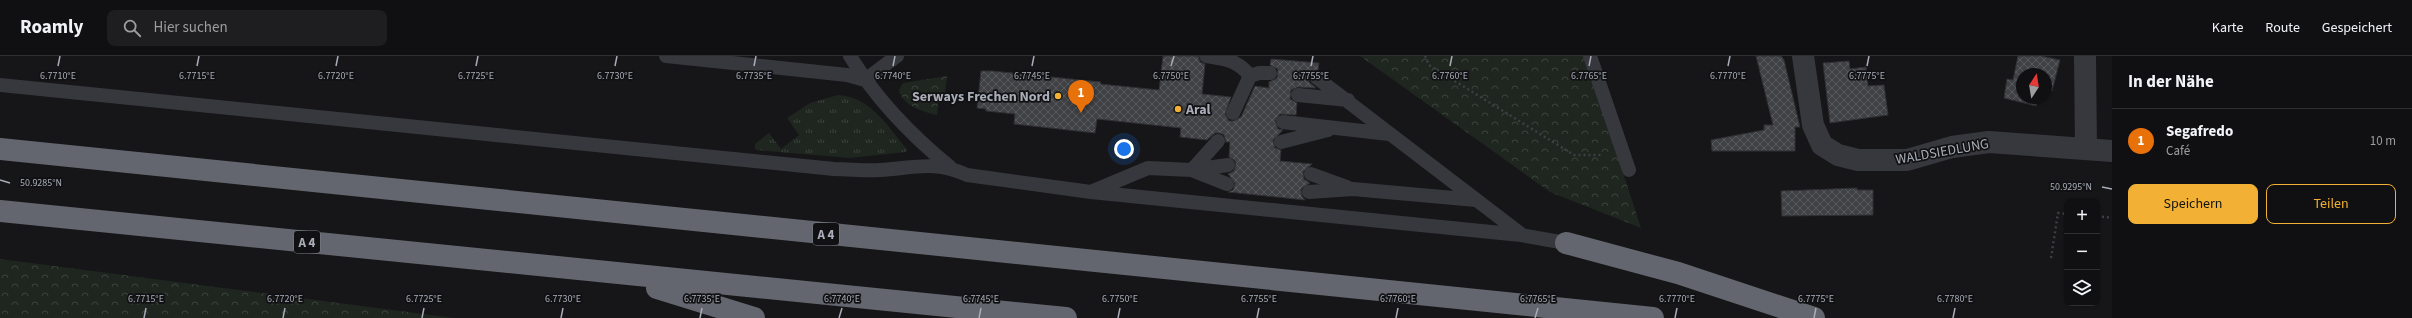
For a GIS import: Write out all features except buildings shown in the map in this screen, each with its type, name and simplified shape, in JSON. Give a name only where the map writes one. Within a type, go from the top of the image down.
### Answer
[{"type":"highway","name":"A 4","points":[[0,149],[1653,318]]},
{"type":"highway","name":"A 4","points":[[0,211],[614,274],[1066,318]]},
{"type":"highway","points":[[1566,243],[1678,273],[1814,318]]},
{"type":"highway","points":[[614,274],[754,318]]},
{"type":"street","name":"WALDSIEDLUNG","points":[[1803,56],[1812,125],[1822,145],[1838,155],[1858,160],[1907,160],[1952,147],[1989,142],[2112,151]]},
{"type":"street","points":[[2085,56],[2086,148]]},
{"type":"lane","points":[[666,56],[847,75],[865,80]]},
{"type":"lane","points":[[850,56],[865,80],[922,144],[950,167],[967,175],[1091,192],[1521,235],[1566,243]]},
{"type":"lane","points":[[865,80],[897,56]]},
{"type":"lane","points":[[1206,56],[1230,59],[1243,66],[1250,76],[1246,92],[1233,113]]},
{"type":"lane","points":[[1590,56],[1629,170]]},
{"type":"lane","points":[[1250,76],[1258,73],[1270,73]]},
{"type":"lane","points":[[1317,78],[1348,100],[1389,134],[1521,235]]},
{"type":"lane","points":[[0,86],[834,169],[880,170],[916,166],[950,167]]},
{"type":"lane","points":[[1298,95],[1348,100]]},
{"type":"lane","points":[[1283,122],[1389,134]]},
{"type":"lane","points":[[1281,142],[1336,128]]},
{"type":"lane","points":[[1192,170],[1218,141]]},
{"type":"lane","points":[[1091,192],[1148,168],[1192,170],[1228,165]]},
{"type":"lane","points":[[1192,170],[1227,184]]},
{"type":"lane","points":[[1311,174],[1353,189]]},
{"type":"lane","points":[[1309,192],[1353,189],[1476,200]]},
{"type":"path","points":[[1425,56],[1429,65],[1574,155],[1605,155],[1621,149]]},
{"type":"path","points":[[2051,258],[2058,213],[2064,214]]},
{"type":"path","points":[[2100,216],[2112,218]]},
{"type":"green space","points":[[1360,56],[1585,56],[1641,228],[1550,192]]},
{"type":"green space","points":[[947,76],[944,101],[938,103],[937,115],[914,107],[901,96],[899,90],[903,83]]},
{"type":"green space","points":[[838,95],[850,97],[869,107],[885,122],[907,149],[906,152],[850,158],[756,150],[755,144],[769,133],[781,149],[799,135],[787,118],[810,103]]},
{"type":"green space","points":[[0,259],[454,318],[0,318]]},
{"type":"place","name":"Serways Frechen Nord","points":[[1058,96]]},
{"type":"place","name":"Aral","points":[[1178,109]]},
{"type":"place","name":"Segafredo","points":[[1081,113]]}]
